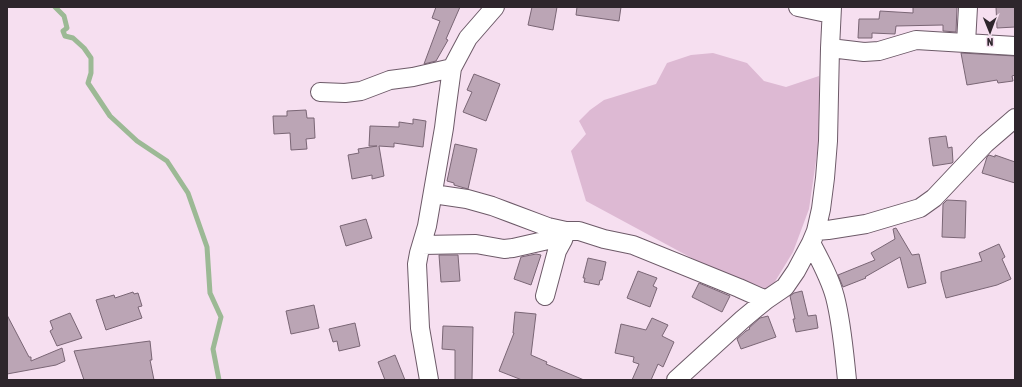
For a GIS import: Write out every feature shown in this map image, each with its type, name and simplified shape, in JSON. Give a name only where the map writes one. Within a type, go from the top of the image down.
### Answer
[{"type":"street","points":[[429,380],[420,328],[417,293],[417,264],[427,226],[433,194],[452,68],[468,38],[495,7]]},
{"type":"street","points":[[676,380],[743,319],[785,287],[796,271],[814,237],[821,209],[828,141],[831,10],[798,7]]},
{"type":"street","points":[[966,43],[968,7]]},
{"type":"street","points":[[830,48],[864,52],[879,51],[916,40],[1015,46]]},
{"type":"street","points":[[320,92],[344,93],[362,91],[390,80],[413,77],[452,68]]},
{"type":"street","points":[[814,237],[828,230],[866,224],[920,208],[934,198],[986,144],[1015,118]]},
{"type":"street","points":[[433,194],[467,199],[492,206],[548,227],[566,231],[579,231],[604,239],[633,245],[766,300]]},
{"type":"street","points":[[422,245],[476,244],[504,249],[548,240],[566,231]]},
{"type":"street","points":[[545,296],[557,251],[566,231]]},
{"type":"street","points":[[814,237],[835,296],[842,327],[847,380]]},
{"type":"shaded area","points":[[713,53],[747,63],[764,81],[786,87],[819,76],[819,140],[809,209],[793,252],[768,293],[712,269],[586,201],[571,151],[586,134],[579,121],[590,110],[604,100],[656,84],[667,63],[691,55]]},
{"type":"building","points":[[436,7],[460,7],[446,39],[448,40],[436,61],[424,64],[440,21],[432,18]]},
{"type":"building","points":[[532,7],[557,7],[553,30],[528,25]]},
{"type":"building","points":[[577,7],[621,7],[619,21],[576,15]]},
{"type":"building","points":[[913,7],[957,7],[956,32],[943,31],[943,25],[896,26],[895,34],[872,33],[872,38],[858,38],[859,19],[879,19],[880,11],[913,13]]},
{"type":"building","points":[[996,7],[1015,7],[1015,27],[997,28]]},
{"type":"building","points":[[961,53],[1015,56],[1015,75],[1012,76],[1013,81],[998,83],[997,80],[967,85]]},
{"type":"building","points":[[474,74],[500,84],[486,121],[463,112],[472,92],[467,90]]},
{"type":"building","points":[[306,110],[307,118],[314,118],[315,138],[306,139],[307,149],[291,150],[290,133],[274,134],[273,116],[287,116],[287,111]]},
{"type":"building","points":[[413,119],[426,121],[423,147],[394,143],[394,147],[379,146],[384,176],[372,179],[372,175],[352,179],[348,155],[359,153],[358,149],[377,146],[369,146],[370,126],[399,127],[399,122],[413,124]]},
{"type":"building","points":[[946,136],[948,148],[952,147],[953,162],[933,166],[929,138]]},
{"type":"building","points":[[455,144],[477,149],[468,189],[454,185],[454,183],[447,181]]},
{"type":"building","points":[[989,155],[995,157],[995,155],[1015,162],[1015,183],[982,173]]},
{"type":"building","points":[[947,200],[966,201],[965,238],[942,237],[943,204]]},
{"type":"building","points":[[366,219],[372,238],[346,246],[340,226]]},
{"type":"building","points":[[896,228],[912,255],[919,254],[926,283],[908,288],[900,257],[865,277],[866,278],[843,287],[838,275],[875,260],[871,253],[895,239],[893,229]]},
{"type":"building","points":[[999,244],[1005,257],[1002,259],[1011,279],[997,285],[946,298],[941,279],[941,272],[982,261],[979,253]]},
{"type":"building","points":[[536,254],[541,255],[531,285],[514,279],[521,257]]},
{"type":"building","points":[[439,255],[458,255],[460,281],[441,282]]},
{"type":"building","points":[[588,258],[606,262],[602,280],[600,280],[599,285],[584,282],[585,278],[583,278]]},
{"type":"building","points":[[638,271],[657,278],[653,286],[657,288],[650,307],[627,298]]},
{"type":"building","points":[[699,283],[730,296],[722,312],[692,297]]},
{"type":"building","points":[[802,291],[808,316],[816,315],[818,328],[796,332],[790,296],[794,293]]},
{"type":"building","points":[[133,292],[134,294],[138,293],[142,306],[138,307],[142,318],[106,330],[96,300],[114,295],[115,298]]},
{"type":"building","points":[[314,305],[319,328],[291,334],[286,311]]},
{"type":"building","points":[[515,312],[536,314],[531,355],[547,362],[546,364],[584,380],[522,380],[499,371],[514,333]]},
{"type":"building","points":[[70,313],[82,338],[57,346],[50,331],[53,329],[50,321]]},
{"type":"building","points":[[7,315],[29,357],[31,357],[31,361],[62,348],[65,361],[56,365],[7,374]]},
{"type":"building","points":[[768,316],[776,337],[741,349],[737,339],[750,329],[749,328],[760,318]]},
{"type":"building","points":[[652,318],[668,325],[662,336],[674,342],[663,367],[658,364],[651,380],[632,380],[639,364],[633,362],[634,357],[615,353],[621,324],[646,330]]},
{"type":"building","points":[[355,323],[360,346],[339,351],[337,341],[333,342],[329,329]]},
{"type":"building","points":[[443,326],[473,327],[472,380],[455,380],[455,350],[442,349]]},
{"type":"building","points":[[150,341],[152,360],[150,360],[154,380],[84,380],[74,351]]},
{"type":"building","points":[[395,355],[405,380],[385,380],[378,362]]},
{"type":"waterway","points":[[55,7],[64,16],[67,28],[63,31],[65,36],[73,38],[84,48],[91,58],[91,73],[88,83],[110,116],[137,141],[167,161],[188,193],[207,247],[210,293],[221,317],[213,349],[219,380]]}]
